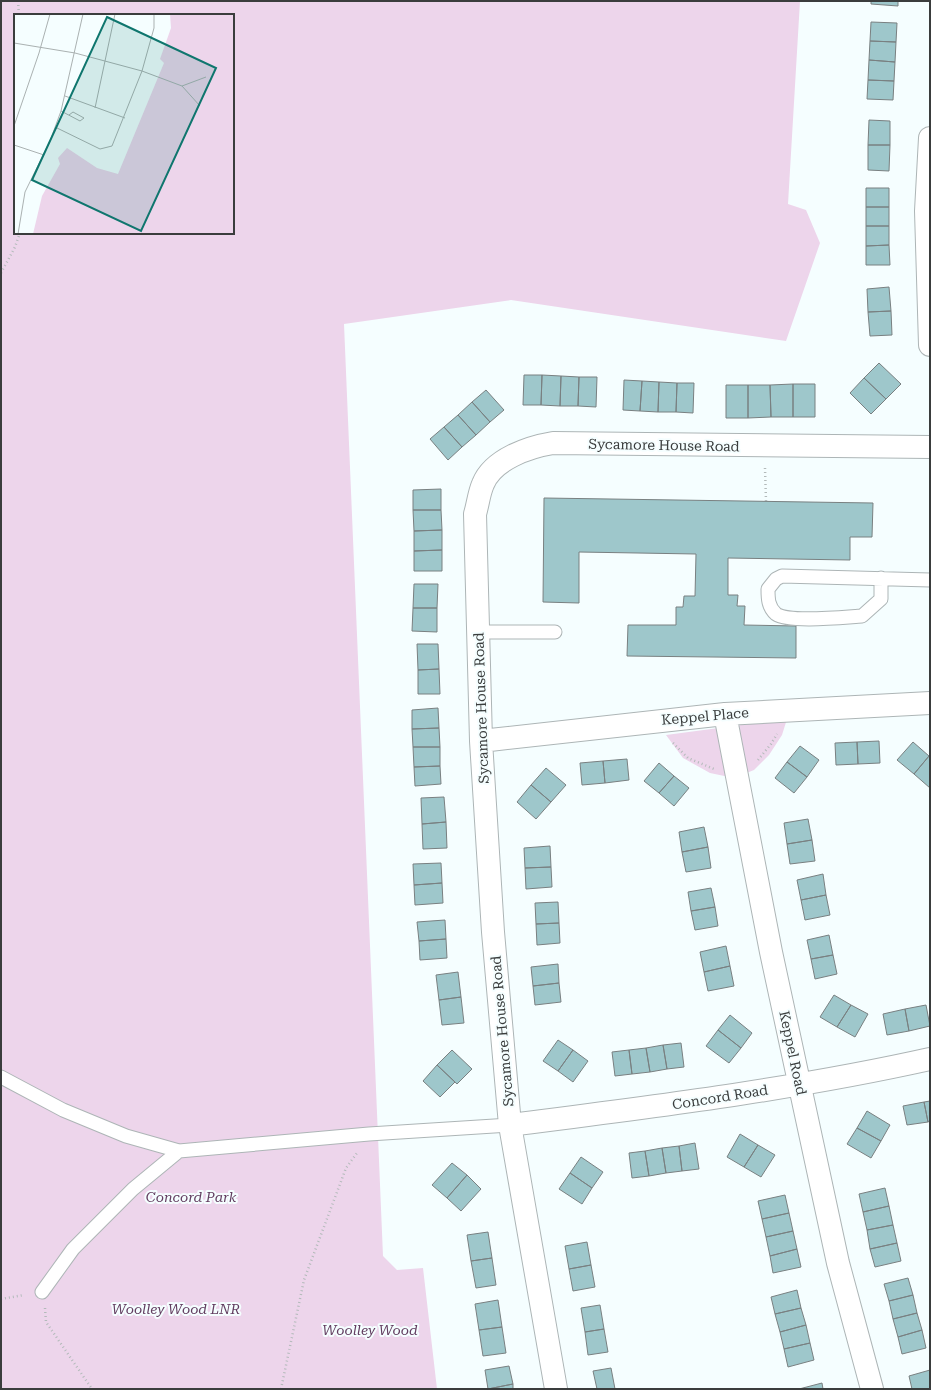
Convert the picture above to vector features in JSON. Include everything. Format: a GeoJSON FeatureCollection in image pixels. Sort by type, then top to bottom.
{"type":"FeatureCollection","features":[{"type":"Feature","properties":{"kind":"street"},"geometry":{"type":"LineString","coordinates":[[930,138],[928,210],[930,345]]}},
{"type":"Feature","properties":{"kind":"street","name":"Sycamore House Road"},"geometry":{"type":"LineString","coordinates":[[556,1389],[510,1125],[493,924],[481,741],[475,514],[483,483],[493,470],[505,460],[520,452],[537,446],[553,444],[930,447]]}},
{"type":"Feature","properties":{"kind":"street","name":"Keppel Place"},"geometry":{"type":"LineString","coordinates":[[481,741],[725,714],[930,703]]}},
{"type":"Feature","properties":{"kind":"street","name":"Keppel Road"},"geometry":{"type":"LineString","coordinates":[[725,714],[770,952],[838,1263],[872,1389]]}},
{"type":"Feature","properties":{"kind":"street","name":"Concord Road"},"geometry":{"type":"LineString","coordinates":[[510,1125],[643,1108],[800,1084],[930,1059]]}},
{"type":"Feature","properties":{"kind":"lane"},"geometry":{"type":"LineString","coordinates":[[881,578],[881,599],[862,616],[794,619],[777,614],[768,603],[768,589],[776,579],[782,576],[881,578],[930,580]]}},
{"type":"Feature","properties":{"kind":"lane"},"geometry":{"type":"LineString","coordinates":[[478,632],[555,632]]}},
{"type":"Feature","properties":{"kind":"lane"},"geometry":{"type":"LineString","coordinates":[[1,1076],[63,1110],[126,1136],[179,1151],[369,1134],[510,1125]]}},
{"type":"Feature","properties":{"kind":"lane"},"geometry":{"type":"LineString","coordinates":[[42,1292],[73,1249],[133,1189],[179,1151]]}},
{"type":"Feature","properties":{"kind":"path"},"geometry":{"type":"LineString","coordinates":[[18,1],[19,14]]}},
{"type":"Feature","properties":{"kind":"path"},"geometry":{"type":"LineString","coordinates":[[1,273],[15,247],[20,234]]}},
{"type":"Feature","properties":{"kind":"path"},"geometry":{"type":"LineString","coordinates":[[764,446],[766,501]]}},
{"type":"Feature","properties":{"kind":"path"},"geometry":{"type":"LineString","coordinates":[[282,1389],[304,1280],[346,1168],[369,1134]]}},
{"type":"Feature","properties":{"kind":"path"},"geometry":{"type":"LineString","coordinates":[[1,1299],[42,1292],[46,1322],[92,1389]]}},
{"type":"Feature","properties":{"kind":"green space","name":"Concord Park"},"geometry":{"type":"Polygon","coordinates":[[[1,1],[800,1],[788,204],[806,210],[820,243],[786,341],[511,300],[344,324],[383,1256],[397,1270],[423,1268],[437,1389],[1,1389],[1,1]]]}},
{"type":"Feature","properties":{"kind":"green space"},"geometry":{"type":"Polygon","coordinates":[[[787,719],[782,735],[769,755],[754,770],[734,778],[710,773],[683,758],[666,735],[787,719]]]}},
{"type":"Feature","properties":{"kind":"building"},"geometry":{"type":"Polygon","coordinates":[[[871,1],[898,1],[898,6],[871,4],[871,1]]]}},
{"type":"Feature","properties":{"kind":"building"},"geometry":{"type":"Polygon","coordinates":[[[871,22],[897,23],[896,42],[870,41],[871,22]]]}},
{"type":"Feature","properties":{"kind":"building"},"geometry":{"type":"Polygon","coordinates":[[[870,41],[896,42],[895,62],[869,60],[870,41]]]}},
{"type":"Feature","properties":{"kind":"building"},"geometry":{"type":"Polygon","coordinates":[[[869,60],[895,62],[894,81],[868,80],[869,60]]]}},
{"type":"Feature","properties":{"kind":"building"},"geometry":{"type":"Polygon","coordinates":[[[868,80],[894,81],[893,100],[867,99],[868,80]]]}},
{"type":"Feature","properties":{"kind":"building"},"geometry":{"type":"Polygon","coordinates":[[[869,120],[890,121],[890,145],[868,145],[869,120]]]}},
{"type":"Feature","properties":{"kind":"building"},"geometry":{"type":"Polygon","coordinates":[[[868,145],[890,145],[889,171],[868,170],[868,145]]]}},
{"type":"Feature","properties":{"kind":"building"},"geometry":{"type":"Polygon","coordinates":[[[866,188],[889,188],[889,207],[866,207],[866,188]]]}},
{"type":"Feature","properties":{"kind":"building"},"geometry":{"type":"Polygon","coordinates":[[[866,207],[889,207],[889,226],[866,226],[866,207]]]}},
{"type":"Feature","properties":{"kind":"building"},"geometry":{"type":"Polygon","coordinates":[[[866,226],[889,226],[889,245],[866,246],[866,226]]]}},
{"type":"Feature","properties":{"kind":"building"},"geometry":{"type":"Polygon","coordinates":[[[889,245],[890,265],[866,265],[866,246],[889,245]]]}},
{"type":"Feature","properties":{"kind":"building"},"geometry":{"type":"Polygon","coordinates":[[[889,287],[891,311],[868,312],[867,289],[889,287]]]}},
{"type":"Feature","properties":{"kind":"building"},"geometry":{"type":"Polygon","coordinates":[[[891,311],[892,335],[870,336],[868,312],[891,311]]]}},
{"type":"Feature","properties":{"kind":"building"},"geometry":{"type":"Polygon","coordinates":[[[879,363],[901,384],[886,399],[864,378],[879,363]]]}},
{"type":"Feature","properties":{"kind":"building"},"geometry":{"type":"Polygon","coordinates":[[[524,375],[542,375],[541,405],[523,405],[524,375]]]}},
{"type":"Feature","properties":{"kind":"building"},"geometry":{"type":"Polygon","coordinates":[[[542,375],[561,376],[560,406],[541,405],[542,375]]]}},
{"type":"Feature","properties":{"kind":"building"},"geometry":{"type":"Polygon","coordinates":[[[561,376],[579,377],[578,406],[560,406],[561,376]]]}},
{"type":"Feature","properties":{"kind":"building"},"geometry":{"type":"Polygon","coordinates":[[[579,377],[597,377],[596,407],[578,406],[579,377]]]}},
{"type":"Feature","properties":{"kind":"building"},"geometry":{"type":"Polygon","coordinates":[[[864,378],[886,399],[871,414],[850,393],[864,378]]]}},
{"type":"Feature","properties":{"kind":"building"},"geometry":{"type":"Polygon","coordinates":[[[624,380],[642,381],[640,411],[623,410],[624,380]]]}},
{"type":"Feature","properties":{"kind":"building"},"geometry":{"type":"Polygon","coordinates":[[[642,381],[659,382],[658,412],[640,411],[642,381]]]}},
{"type":"Feature","properties":{"kind":"building"},"geometry":{"type":"Polygon","coordinates":[[[659,382],[677,383],[676,412],[658,412],[659,382]]]}},
{"type":"Feature","properties":{"kind":"building"},"geometry":{"type":"Polygon","coordinates":[[[677,383],[694,383],[693,413],[676,412],[677,383]]]}},
{"type":"Feature","properties":{"kind":"building"},"geometry":{"type":"Polygon","coordinates":[[[793,384],[815,384],[815,417],[793,417],[793,384]]]}},
{"type":"Feature","properties":{"kind":"building"},"geometry":{"type":"Polygon","coordinates":[[[793,384],[793,417],[771,417],[770,385],[793,384]]]}},
{"type":"Feature","properties":{"kind":"building"},"geometry":{"type":"Polygon","coordinates":[[[726,385],[748,385],[748,418],[726,418],[726,385]]]}},
{"type":"Feature","properties":{"kind":"building"},"geometry":{"type":"Polygon","coordinates":[[[748,385],[770,385],[771,417],[748,418],[748,385]]]}},
{"type":"Feature","properties":{"kind":"building"},"geometry":{"type":"Polygon","coordinates":[[[486,390],[504,410],[490,422],[472,402],[486,390]]]}},
{"type":"Feature","properties":{"kind":"building"},"geometry":{"type":"Polygon","coordinates":[[[472,402],[490,422],[476,435],[458,415],[472,402]]]}},
{"type":"Feature","properties":{"kind":"building"},"geometry":{"type":"Polygon","coordinates":[[[458,415],[476,435],[462,447],[444,427],[458,415]]]}},
{"type":"Feature","properties":{"kind":"building"},"geometry":{"type":"Polygon","coordinates":[[[444,427],[462,447],[448,460],[430,439],[444,427]]]}},
{"type":"Feature","properties":{"kind":"building"},"geometry":{"type":"Polygon","coordinates":[[[441,489],[441,510],[413,510],[413,490],[441,489]]]}},
{"type":"Feature","properties":{"kind":"building"},"geometry":{"type":"Polygon","coordinates":[[[544,498],[873,503],[872,537],[850,537],[850,560],[728,558],[728,595],[738,595],[737,606],[745,606],[744,625],[796,626],[796,658],[627,656],[628,625],[676,625],[676,607],[683,607],[684,596],[695,596],[696,554],[579,552],[579,603],[543,602],[544,498]]]}},
{"type":"Feature","properties":{"kind":"building"},"geometry":{"type":"Polygon","coordinates":[[[413,510],[441,510],[442,530],[414,531],[413,510]]]}},
{"type":"Feature","properties":{"kind":"building"},"geometry":{"type":"Polygon","coordinates":[[[442,530],[442,550],[414,551],[414,531],[442,530]]]}},
{"type":"Feature","properties":{"kind":"building"},"geometry":{"type":"Polygon","coordinates":[[[442,550],[442,571],[414,571],[414,551],[442,550]]]}},
{"type":"Feature","properties":{"kind":"building"},"geometry":{"type":"Polygon","coordinates":[[[414,584],[438,584],[437,608],[413,608],[414,584]]]}},
{"type":"Feature","properties":{"kind":"building"},"geometry":{"type":"Polygon","coordinates":[[[413,608],[437,608],[437,632],[412,631],[413,608]]]}},
{"type":"Feature","properties":{"kind":"building"},"geometry":{"type":"Polygon","coordinates":[[[417,644],[438,644],[439,669],[418,670],[417,644]]]}},
{"type":"Feature","properties":{"kind":"building"},"geometry":{"type":"Polygon","coordinates":[[[439,669],[440,694],[418,694],[418,670],[439,669]]]}},
{"type":"Feature","properties":{"kind":"building"},"geometry":{"type":"Polygon","coordinates":[[[438,708],[439,728],[412,729],[412,710],[438,708]]]}},
{"type":"Feature","properties":{"kind":"building"},"geometry":{"type":"Polygon","coordinates":[[[439,728],[440,747],[413,747],[412,729],[439,728]]]}},
{"type":"Feature","properties":{"kind":"building"},"geometry":{"type":"Polygon","coordinates":[[[879,741],[880,763],[858,764],[857,742],[879,741]]]}},
{"type":"Feature","properties":{"kind":"building"},"geometry":{"type":"Polygon","coordinates":[[[857,742],[858,764],[836,765],[835,743],[857,742]]]}},
{"type":"Feature","properties":{"kind":"building"},"geometry":{"type":"Polygon","coordinates":[[[913,742],[929,756],[914,774],[897,760],[913,742]]]}},
{"type":"Feature","properties":{"kind":"building"},"geometry":{"type":"Polygon","coordinates":[[[800,746],[819,760],[807,777],[787,762],[800,746]]]}},
{"type":"Feature","properties":{"kind":"building"},"geometry":{"type":"Polygon","coordinates":[[[413,747],[440,747],[440,766],[414,767],[413,747]]]}},
{"type":"Feature","properties":{"kind":"building"},"geometry":{"type":"Polygon","coordinates":[[[929,756],[930,757],[930,788],[914,774],[929,756]]]}},
{"type":"Feature","properties":{"kind":"building"},"geometry":{"type":"Polygon","coordinates":[[[627,759],[629,780],[605,783],[603,761],[627,759]]]}},
{"type":"Feature","properties":{"kind":"building"},"geometry":{"type":"Polygon","coordinates":[[[603,761],[605,783],[582,785],[580,763],[603,761]]]}},
{"type":"Feature","properties":{"kind":"building"},"geometry":{"type":"Polygon","coordinates":[[[787,762],[807,777],[794,793],[775,778],[787,762]]]}},
{"type":"Feature","properties":{"kind":"building"},"geometry":{"type":"Polygon","coordinates":[[[659,763],[674,776],[659,793],[644,781],[659,763]]]}},
{"type":"Feature","properties":{"kind":"building"},"geometry":{"type":"Polygon","coordinates":[[[440,766],[441,784],[415,786],[414,767],[440,766]]]}},
{"type":"Feature","properties":{"kind":"building"},"geometry":{"type":"Polygon","coordinates":[[[546,768],[566,785],[551,802],[531,785],[546,768]]]}},
{"type":"Feature","properties":{"kind":"building"},"geometry":{"type":"Polygon","coordinates":[[[674,776],[689,788],[674,806],[659,793],[674,776]]]}},
{"type":"Feature","properties":{"kind":"building"},"geometry":{"type":"Polygon","coordinates":[[[531,785],[551,802],[536,819],[517,802],[531,785]]]}},
{"type":"Feature","properties":{"kind":"building"},"geometry":{"type":"Polygon","coordinates":[[[444,797],[446,822],[422,824],[421,798],[444,797]]]}},
{"type":"Feature","properties":{"kind":"building"},"geometry":{"type":"Polygon","coordinates":[[[808,819],[812,840],[787,844],[784,823],[808,819]]]}},
{"type":"Feature","properties":{"kind":"building"},"geometry":{"type":"Polygon","coordinates":[[[446,822],[447,848],[423,849],[422,824],[446,822]]]}},
{"type":"Feature","properties":{"kind":"building"},"geometry":{"type":"Polygon","coordinates":[[[704,827],[708,847],[682,852],[679,832],[704,827]]]}},
{"type":"Feature","properties":{"kind":"building"},"geometry":{"type":"Polygon","coordinates":[[[812,840],[815,861],[790,864],[787,844],[812,840]]]}},
{"type":"Feature","properties":{"kind":"building"},"geometry":{"type":"Polygon","coordinates":[[[550,846],[551,867],[525,868],[524,848],[550,846]]]}},
{"type":"Feature","properties":{"kind":"building"},"geometry":{"type":"Polygon","coordinates":[[[708,847],[711,868],[686,872],[682,852],[708,847]]]}},
{"type":"Feature","properties":{"kind":"building"},"geometry":{"type":"Polygon","coordinates":[[[441,863],[442,883],[414,885],[413,864],[441,863]]]}},
{"type":"Feature","properties":{"kind":"building"},"geometry":{"type":"Polygon","coordinates":[[[551,867],[552,887],[526,889],[525,868],[551,867]]]}},
{"type":"Feature","properties":{"kind":"building"},"geometry":{"type":"Polygon","coordinates":[[[823,874],[826,895],[801,900],[797,880],[823,874]]]}},
{"type":"Feature","properties":{"kind":"building"},"geometry":{"type":"Polygon","coordinates":[[[442,883],[443,903],[415,905],[414,885],[442,883]]]}},
{"type":"Feature","properties":{"kind":"building"},"geometry":{"type":"Polygon","coordinates":[[[711,888],[715,907],[691,911],[688,892],[711,888]]]}},
{"type":"Feature","properties":{"kind":"building"},"geometry":{"type":"Polygon","coordinates":[[[826,895],[830,915],[805,920],[801,900],[826,895]]]}},
{"type":"Feature","properties":{"kind":"building"},"geometry":{"type":"Polygon","coordinates":[[[558,902],[559,923],[536,924],[535,903],[558,902]]]}},
{"type":"Feature","properties":{"kind":"building"},"geometry":{"type":"Polygon","coordinates":[[[715,907],[718,926],[695,930],[691,911],[715,907]]]}},
{"type":"Feature","properties":{"kind":"building"},"geometry":{"type":"Polygon","coordinates":[[[445,920],[446,939],[419,941],[417,922],[445,920]]]}},
{"type":"Feature","properties":{"kind":"building"},"geometry":{"type":"Polygon","coordinates":[[[559,923],[560,943],[537,945],[536,924],[559,923]]]}},
{"type":"Feature","properties":{"kind":"building"},"geometry":{"type":"Polygon","coordinates":[[[829,935],[833,955],[811,959],[807,940],[829,935]]]}},
{"type":"Feature","properties":{"kind":"building"},"geometry":{"type":"Polygon","coordinates":[[[446,939],[447,958],[420,960],[419,941],[446,939]]]}},
{"type":"Feature","properties":{"kind":"building"},"geometry":{"type":"Polygon","coordinates":[[[726,946],[730,966],[704,972],[700,952],[726,946]]]}},
{"type":"Feature","properties":{"kind":"building"},"geometry":{"type":"Polygon","coordinates":[[[833,955],[837,974],[815,979],[811,959],[833,955]]]}},
{"type":"Feature","properties":{"kind":"building"},"geometry":{"type":"Polygon","coordinates":[[[558,964],[559,983],[533,986],[531,967],[558,964]]]}},
{"type":"Feature","properties":{"kind":"building"},"geometry":{"type":"Polygon","coordinates":[[[730,966],[734,986],[708,991],[704,972],[730,966]]]}},
{"type":"Feature","properties":{"kind":"building"},"geometry":{"type":"Polygon","coordinates":[[[458,972],[461,997],[439,1000],[436,975],[458,972]]]}},
{"type":"Feature","properties":{"kind":"building"},"geometry":{"type":"Polygon","coordinates":[[[559,983],[561,1002],[535,1005],[533,986],[559,983]]]}},
{"type":"Feature","properties":{"kind":"building"},"geometry":{"type":"Polygon","coordinates":[[[834,995],[851,1005],[837,1027],[820,1017],[834,995]]]}},
{"type":"Feature","properties":{"kind":"building"},"geometry":{"type":"Polygon","coordinates":[[[461,997],[464,1023],[442,1025],[439,1000],[461,997]]]}},
{"type":"Feature","properties":{"kind":"building"},"geometry":{"type":"Polygon","coordinates":[[[851,1005],[868,1014],[855,1037],[837,1027],[851,1005]]]}},
{"type":"Feature","properties":{"kind":"building"},"geometry":{"type":"Polygon","coordinates":[[[926,1005],[930,1026],[909,1031],[905,1009],[926,1005]]]}},
{"type":"Feature","properties":{"kind":"building"},"geometry":{"type":"Polygon","coordinates":[[[905,1009],[909,1031],[887,1035],[883,1014],[905,1009]]]}},
{"type":"Feature","properties":{"kind":"building"},"geometry":{"type":"Polygon","coordinates":[[[730,1015],[752,1033],[741,1048],[718,1030],[730,1015]]]}},
{"type":"Feature","properties":{"kind":"building"},"geometry":{"type":"Polygon","coordinates":[[[718,1030],[741,1048],[729,1063],[706,1046],[718,1030]]]}},
{"type":"Feature","properties":{"kind":"building"},"geometry":{"type":"Polygon","coordinates":[[[558,1040],[573,1050],[558,1071],[543,1061],[558,1040]]]}},
{"type":"Feature","properties":{"kind":"building"},"geometry":{"type":"Polygon","coordinates":[[[681,1043],[684,1067],[667,1069],[663,1045],[681,1043]]]}},
{"type":"Feature","properties":{"kind":"building"},"geometry":{"type":"Polygon","coordinates":[[[663,1045],[667,1069],[650,1072],[646,1048],[663,1045]]]}},
{"type":"Feature","properties":{"kind":"building"},"geometry":{"type":"Polygon","coordinates":[[[646,1048],[650,1072],[632,1074],[629,1050],[646,1048]]]}},
{"type":"Feature","properties":{"kind":"building"},"geometry":{"type":"Polygon","coordinates":[[[452,1050],[472,1069],[457,1084],[437,1065],[452,1050]]]}},
{"type":"Feature","properties":{"kind":"building"},"geometry":{"type":"Polygon","coordinates":[[[573,1050],[588,1061],[573,1082],[558,1071],[573,1050]]]}},
{"type":"Feature","properties":{"kind":"building"},"geometry":{"type":"Polygon","coordinates":[[[629,1050],[632,1074],[615,1076],[612,1052],[629,1050]]]}},
{"type":"Feature","properties":{"kind":"building"},"geometry":{"type":"Polygon","coordinates":[[[437,1065],[455,1082],[440,1097],[423,1081],[437,1065]]]}},
{"type":"Feature","properties":{"kind":"building"},"geometry":{"type":"Polygon","coordinates":[[[930,1101],[930,1121],[928,1122],[924,1102],[930,1101]]]}},
{"type":"Feature","properties":{"kind":"building"},"geometry":{"type":"Polygon","coordinates":[[[924,1102],[928,1122],[907,1125],[903,1106],[924,1102]]]}},
{"type":"Feature","properties":{"kind":"building"},"geometry":{"type":"Polygon","coordinates":[[[867,1111],[890,1125],[881,1141],[857,1128],[867,1111]]]}},
{"type":"Feature","properties":{"kind":"building"},"geometry":{"type":"Polygon","coordinates":[[[857,1128],[881,1141],[871,1158],[847,1144],[857,1128]]]}},
{"type":"Feature","properties":{"kind":"building"},"geometry":{"type":"Polygon","coordinates":[[[740,1134],[758,1145],[744,1167],[727,1157],[740,1134]]]}},
{"type":"Feature","properties":{"kind":"building"},"geometry":{"type":"Polygon","coordinates":[[[695,1143],[699,1169],[682,1171],[679,1146],[695,1143]]]}},
{"type":"Feature","properties":{"kind":"building"},"geometry":{"type":"Polygon","coordinates":[[[758,1145],[775,1155],[761,1177],[744,1167],[758,1145]]]}},
{"type":"Feature","properties":{"kind":"building"},"geometry":{"type":"Polygon","coordinates":[[[679,1146],[682,1171],[666,1173],[662,1148],[679,1146]]]}},
{"type":"Feature","properties":{"kind":"building"},"geometry":{"type":"Polygon","coordinates":[[[662,1148],[666,1173],[649,1176],[645,1151],[662,1148]]]}},
{"type":"Feature","properties":{"kind":"building"},"geometry":{"type":"Polygon","coordinates":[[[645,1151],[649,1176],[632,1178],[629,1153],[645,1151]]]}},
{"type":"Feature","properties":{"kind":"building"},"geometry":{"type":"Polygon","coordinates":[[[581,1157],[603,1172],[592,1188],[570,1173],[581,1157]]]}},
{"type":"Feature","properties":{"kind":"building"},"geometry":{"type":"Polygon","coordinates":[[[452,1163],[467,1175],[447,1198],[432,1185],[452,1163]]]}},
{"type":"Feature","properties":{"kind":"building"},"geometry":{"type":"Polygon","coordinates":[[[570,1173],[592,1188],[582,1204],[559,1189],[570,1173]]]}},
{"type":"Feature","properties":{"kind":"building"},"geometry":{"type":"Polygon","coordinates":[[[467,1175],[481,1189],[461,1211],[447,1198],[467,1175]]]}},
{"type":"Feature","properties":{"kind":"building"},"geometry":{"type":"Polygon","coordinates":[[[885,1188],[889,1206],[863,1212],[859,1194],[885,1188]]]}},
{"type":"Feature","properties":{"kind":"building"},"geometry":{"type":"Polygon","coordinates":[[[785,1195],[789,1213],[762,1219],[758,1201],[785,1195]]]}},
{"type":"Feature","properties":{"kind":"building"},"geometry":{"type":"Polygon","coordinates":[[[889,1206],[893,1225],[867,1230],[863,1212],[889,1206]]]}},
{"type":"Feature","properties":{"kind":"building"},"geometry":{"type":"Polygon","coordinates":[[[789,1213],[793,1231],[766,1237],[762,1219],[789,1213]]]}},
{"type":"Feature","properties":{"kind":"building"},"geometry":{"type":"Polygon","coordinates":[[[893,1225],[897,1243],[870,1249],[867,1230],[893,1225]]]}},
{"type":"Feature","properties":{"kind":"building"},"geometry":{"type":"Polygon","coordinates":[[[793,1231],[797,1249],[770,1256],[766,1237],[793,1231]]]}},
{"type":"Feature","properties":{"kind":"building"},"geometry":{"type":"Polygon","coordinates":[[[488,1232],[492,1258],[471,1261],[467,1235],[488,1232]]]}},
{"type":"Feature","properties":{"kind":"building"},"geometry":{"type":"Polygon","coordinates":[[[587,1242],[591,1265],[569,1269],[565,1246],[587,1242]]]}},
{"type":"Feature","properties":{"kind":"building"},"geometry":{"type":"Polygon","coordinates":[[[897,1243],[901,1261],[875,1267],[870,1249],[897,1243]]]}},
{"type":"Feature","properties":{"kind":"building"},"geometry":{"type":"Polygon","coordinates":[[[797,1249],[801,1267],[773,1273],[770,1256],[797,1249]]]}},
{"type":"Feature","properties":{"kind":"building"},"geometry":{"type":"Polygon","coordinates":[[[492,1258],[496,1285],[476,1288],[471,1261],[492,1258]]]}},
{"type":"Feature","properties":{"kind":"building"},"geometry":{"type":"Polygon","coordinates":[[[591,1265],[595,1287],[573,1291],[569,1269],[591,1265]]]}},
{"type":"Feature","properties":{"kind":"building"},"geometry":{"type":"Polygon","coordinates":[[[908,1278],[913,1295],[889,1301],[884,1284],[908,1278]]]}},
{"type":"Feature","properties":{"kind":"building"},"geometry":{"type":"Polygon","coordinates":[[[797,1290],[801,1308],[775,1314],[771,1297],[797,1290]]]}},
{"type":"Feature","properties":{"kind":"building"},"geometry":{"type":"Polygon","coordinates":[[[913,1295],[917,1313],[893,1319],[889,1301],[913,1295]]]}},
{"type":"Feature","properties":{"kind":"building"},"geometry":{"type":"Polygon","coordinates":[[[498,1300],[502,1327],[479,1330],[475,1304],[498,1300]]]}},
{"type":"Feature","properties":{"kind":"building"},"geometry":{"type":"Polygon","coordinates":[[[600,1305],[604,1329],[585,1332],[581,1308],[600,1305]]]}},
{"type":"Feature","properties":{"kind":"building"},"geometry":{"type":"Polygon","coordinates":[[[801,1308],[806,1325],[780,1332],[775,1314],[801,1308]]]}},
{"type":"Feature","properties":{"kind":"building"},"geometry":{"type":"Polygon","coordinates":[[[917,1313],[922,1330],[898,1337],[893,1319],[917,1313]]]}},
{"type":"Feature","properties":{"kind":"building"},"geometry":{"type":"Polygon","coordinates":[[[806,1325],[810,1343],[784,1349],[780,1332],[806,1325]]]}},
{"type":"Feature","properties":{"kind":"building"},"geometry":{"type":"Polygon","coordinates":[[[502,1327],[506,1353],[483,1356],[479,1330],[502,1327]]]}},
{"type":"Feature","properties":{"kind":"building"},"geometry":{"type":"Polygon","coordinates":[[[604,1329],[608,1352],[588,1355],[585,1332],[604,1329]]]}},
{"type":"Feature","properties":{"kind":"building"},"geometry":{"type":"Polygon","coordinates":[[[922,1330],[926,1348],[902,1354],[898,1337],[922,1330]]]}},
{"type":"Feature","properties":{"kind":"building"},"geometry":{"type":"Polygon","coordinates":[[[810,1343],[814,1360],[788,1367],[784,1349],[810,1343]]]}},
{"type":"Feature","properties":{"kind":"building"},"geometry":{"type":"Polygon","coordinates":[[[509,1366],[513,1384],[488,1389],[485,1370],[509,1366]]]}},
{"type":"Feature","properties":{"kind":"building"},"geometry":{"type":"Polygon","coordinates":[[[611,1368],[615,1389],[597,1389],[593,1371],[611,1368]]]}},
{"type":"Feature","properties":{"kind":"building"},"geometry":{"type":"Polygon","coordinates":[[[930,1370],[930,1389],[912,1389],[909,1376],[930,1370]]]}},
{"type":"Feature","properties":{"kind":"building"},"geometry":{"type":"Polygon","coordinates":[[[822,1383],[823,1389],[799,1389],[822,1383]]]}},
{"type":"Feature","properties":{"kind":"building"},"geometry":{"type":"Polygon","coordinates":[[[513,1384],[513,1389],[488,1389],[513,1384]]]}},
{"type":"Feature","properties":{"kind":"park label","name":"Woolley Wood LNR"},"geometry":{"type":"Point","coordinates":[176,1309]}},
{"type":"Feature","properties":{"kind":"park label","name":"Woolley Wood"},"geometry":{"type":"Point","coordinates":[370,1330]}}]}
